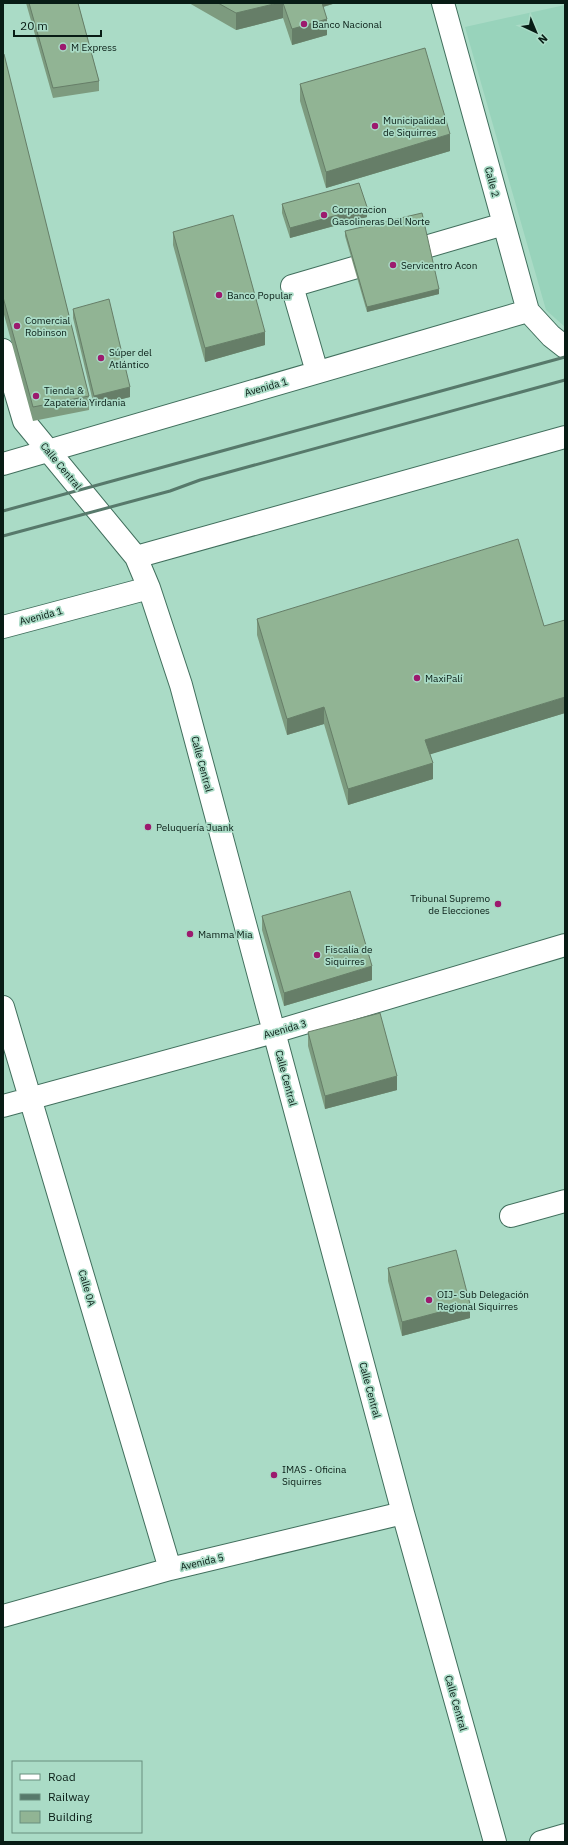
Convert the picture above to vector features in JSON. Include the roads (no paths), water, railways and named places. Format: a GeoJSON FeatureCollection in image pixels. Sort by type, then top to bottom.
{"type":"FeatureCollection","features":[{"type":"Feature","properties":{"kind":"street","name":"Calle 2"},"geometry":{"type":"LineString","coordinates":[[443,3],[528,311],[551,336],[565,347]]}},
{"type":"Feature","properties":{"kind":"street"},"geometry":{"type":"LineString","coordinates":[[317,372],[292,286],[504,224]]}},
{"type":"Feature","properties":{"kind":"street","name":"Avenida 1"},"geometry":{"type":"LineString","coordinates":[[3,464],[528,311]]}},
{"type":"Feature","properties":{"kind":"street","name":"Calle Central"},"geometry":{"type":"LineString","coordinates":[[3,350],[24,421],[47,450],[99,509],[136,557],[149,588],[181,685],[403,1514],[495,1842]]}},
{"type":"Feature","properties":{"kind":"street"},"geometry":{"type":"LineString","coordinates":[[136,557],[565,437]]}},
{"type":"Feature","properties":{"kind":"street","name":"Avenida 1"},"geometry":{"type":"LineString","coordinates":[[3,627],[149,588]]}},
{"type":"Feature","properties":{"kind":"street","name":"Avenida 3"},"geometry":{"type":"LineString","coordinates":[[3,1106],[274,1032],[565,945]]}},
{"type":"Feature","properties":{"kind":"street","name":"Calle 0A"},"geometry":{"type":"LineString","coordinates":[[3,1007],[170,1569]]}},
{"type":"Feature","properties":{"kind":"street"},"geometry":{"type":"LineString","coordinates":[[511,1216],[565,1201]]}},
{"type":"Feature","properties":{"kind":"street","name":"Avenida 5"},"geometry":{"type":"LineString","coordinates":[[3,1616],[170,1569],[403,1514]]}},
{"type":"Feature","properties":{"kind":"street"},"geometry":{"type":"LineString","coordinates":[[541,1842],[565,1835]]}},
{"type":"Feature","properties":{"kind":"railway"},"geometry":{"type":"LineString","coordinates":[[3,511],[565,357]]}},
{"type":"Feature","properties":{"kind":"railway"},"geometry":{"type":"LineString","coordinates":[[3,536],[170,491],[200,480],[565,380]]}},
{"type":"Feature","properties":{"kind":"place","name":"Banco Nacional"},"geometry":{"type":"Point","coordinates":[304,24]}},
{"type":"Feature","properties":{"kind":"place","name":"M Express"},"geometry":{"type":"Point","coordinates":[63,47]}},
{"type":"Feature","properties":{"kind":"place","name":"Municipalidad de Siquirres"},"geometry":{"type":"Point","coordinates":[375,126]}},
{"type":"Feature","properties":{"kind":"place","name":"Corporacion Gasolineras Del Norte"},"geometry":{"type":"Point","coordinates":[324,215]}},
{"type":"Feature","properties":{"kind":"place","name":"Servicentro Acon"},"geometry":{"type":"Point","coordinates":[393,265]}},
{"type":"Feature","properties":{"kind":"place","name":"Banco Popular"},"geometry":{"type":"Point","coordinates":[219,295]}},
{"type":"Feature","properties":{"kind":"place","name":"Comercial Robinson"},"geometry":{"type":"Point","coordinates":[17,326]}},
{"type":"Feature","properties":{"kind":"place","name":"Súper del Atlántico"},"geometry":{"type":"Point","coordinates":[101,358]}},
{"type":"Feature","properties":{"kind":"place","name":"Tienda & Zapatería Yirdania"},"geometry":{"type":"Point","coordinates":[36,396]}},
{"type":"Feature","properties":{"kind":"place","name":"MaxiPalí"},"geometry":{"type":"Point","coordinates":[417,678]}},
{"type":"Feature","properties":{"kind":"place","name":"Peluquería Juank"},"geometry":{"type":"Point","coordinates":[148,827]}},
{"type":"Feature","properties":{"kind":"place","name":"Tribunal Supremo de Elecciones"},"geometry":{"type":"Point","coordinates":[498,904]}},
{"type":"Feature","properties":{"kind":"place","name":"Mamma Mia"},"geometry":{"type":"Point","coordinates":[190,934]}},
{"type":"Feature","properties":{"kind":"place","name":"Fiscalía de Siquirres"},"geometry":{"type":"Point","coordinates":[317,955]}},
{"type":"Feature","properties":{"kind":"place","name":"OIJ- Sub Delegación Regional Siquirres"},"geometry":{"type":"Point","coordinates":[429,1300]}},
{"type":"Feature","properties":{"kind":"place","name":"IMAS - Oficina Siquirres"},"geometry":{"type":"Point","coordinates":[274,1475]}}]}
